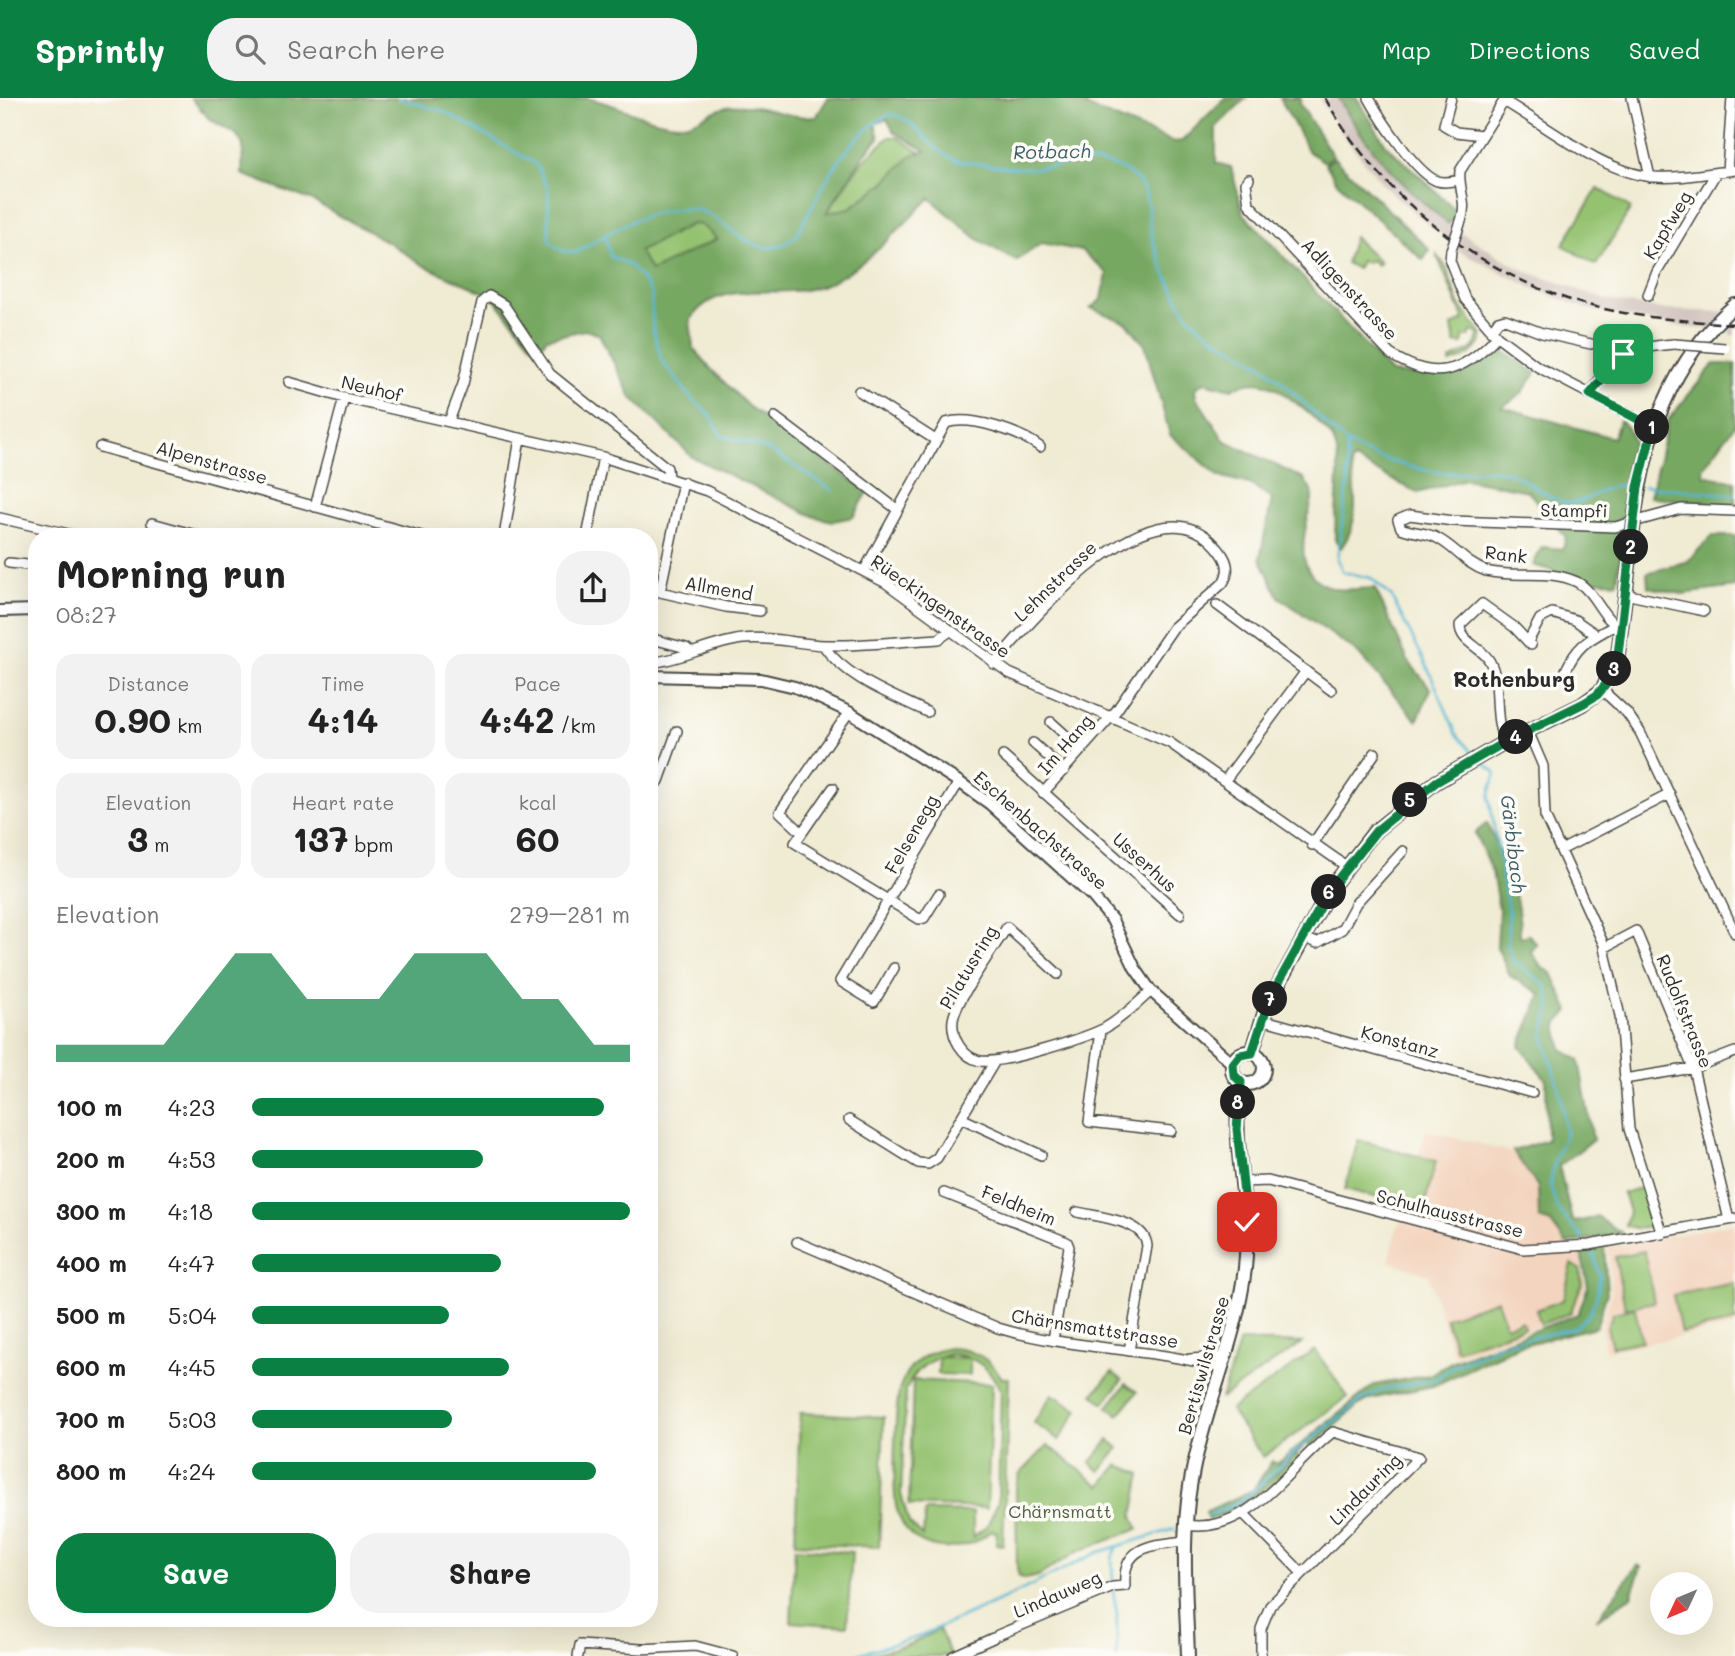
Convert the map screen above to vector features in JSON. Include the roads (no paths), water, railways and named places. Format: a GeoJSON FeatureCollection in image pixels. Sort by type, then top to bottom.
{"type":"FeatureCollection","features":[{"type":"Feature","properties":{"kind":"main road"},"geometry":{"type":"LineString","coordinates":[[1252,1053],[1261,1019],[1304,937],[1346,866],[1395,812],[1450,773],[1584,703],[1602,690],[1614,667],[1638,487],[1653,427],[1685,360],[1735,305]]}},
{"type":"Feature","properties":{"kind":"main road"},"geometry":{"type":"LineString","coordinates":[[1233,1064],[1240,1055],[1252,1053],[1262,1061],[1263,1074],[1254,1083],[1241,1082]]}},
{"type":"Feature","properties":{"kind":"main road","name":"Bertiswilstrasse"},"geometry":{"type":"LineString","coordinates":[[1188,1656],[1186,1525],[1197,1454],[1239,1313],[1245,1270],[1247,1222],[1237,1121],[1241,1082],[1234,1075],[1233,1064]]}},
{"type":"Feature","properties":{"kind":"street"},"geometry":{"type":"LineString","coordinates":[[1369,98],[1417,164],[1433,180],[1446,183],[1459,180]]}},
{"type":"Feature","properties":{"kind":"street"},"geometry":{"type":"LineString","coordinates":[[1451,98],[1444,125],[1456,132],[1482,135]]}},
{"type":"Feature","properties":{"kind":"street"},"geometry":{"type":"LineString","coordinates":[[1632,98],[1650,177]]}},
{"type":"Feature","properties":{"kind":"street"},"geometry":{"type":"LineString","coordinates":[[1653,427],[1538,367],[1494,334],[1465,299],[1450,261],[1466,203],[1459,180],[1460,171],[1505,99],[1609,164],[1650,177],[1731,171],[1732,98]]}},
{"type":"Feature","properties":{"kind":"street","name":"Kapfweg"},"geometry":{"type":"LineString","coordinates":[[1648,295],[1657,272],[1716,173]]}},
{"type":"Feature","properties":{"kind":"street","name":"Adligenstrasse"},"geometry":{"type":"LineString","coordinates":[[1249,179],[1246,183],[1249,204],[1390,354],[1417,369],[1447,371],[1474,359],[1494,334]]}},
{"type":"Feature","properties":{"kind":"street"},"geometry":{"type":"LineString","coordinates":[[449,421],[463,384],[482,302],[489,296],[504,305],[550,374],[667,468],[668,477]]}},
{"type":"Feature","properties":{"kind":"street"},"geometry":{"type":"LineString","coordinates":[[1494,334],[1498,321],[1505,319],[1542,333],[1591,344]]}},
{"type":"Feature","properties":{"kind":"street"},"geometry":{"type":"LineString","coordinates":[[1590,394],[1623,354],[1635,348],[1674,344],[1730,348]]}},
{"type":"Feature","properties":{"kind":"street","name":"Neuhof"},"geometry":{"type":"LineString","coordinates":[[289,382],[344,398],[449,421]]}},
{"type":"Feature","properties":{"kind":"street"},"geometry":{"type":"LineString","coordinates":[[859,391],[934,439]]}},
{"type":"Feature","properties":{"kind":"street"},"geometry":{"type":"LineString","coordinates":[[315,507],[344,398]]}},
{"type":"Feature","properties":{"kind":"street"},"geometry":{"type":"LineString","coordinates":[[775,417],[898,510]]}},
{"type":"Feature","properties":{"kind":"street","name":"Rüeckingenstrasse"},"geometry":{"type":"LineString","coordinates":[[449,421],[603,457],[683,482],[864,571],[904,595],[994,664],[1036,687],[1158,736],[1226,779],[1311,845],[1346,866]]}},
{"type":"Feature","properties":{"kind":"street"},"geometry":{"type":"LineString","coordinates":[[864,571],[934,439],[946,423],[960,421],[1019,432],[1040,447]]}},
{"type":"Feature","properties":{"kind":"street"},"geometry":{"type":"LineString","coordinates":[[505,528],[520,438]]}},
{"type":"Feature","properties":{"kind":"street","name":"Alpenstrasse"},"geometry":{"type":"LineString","coordinates":[[100,447],[392,528]]}},
{"type":"Feature","properties":{"kind":"street"},"geometry":{"type":"LineString","coordinates":[[589,528],[603,457]]}},
{"type":"Feature","properties":{"kind":"street","name":"Allmend"},"geometry":{"type":"LineString","coordinates":[[683,482],[660,593],[760,611]]}},
{"type":"Feature","properties":{"kind":"street","name":"Stampfi"},"geometry":{"type":"LineString","coordinates":[[1453,521],[1615,527],[1681,509],[1735,510]]}},
{"type":"Feature","properties":{"kind":"street","name":"Rank"},"geometry":{"type":"LineString","coordinates":[[1453,521],[1410,515],[1398,520],[1401,528],[1437,537],[1459,557],[1485,570],[1563,576],[1580,583],[1618,626]]}},
{"type":"Feature","properties":{"kind":"street"},"geometry":{"type":"LineString","coordinates":[[0,518],[43,528]]}},
{"type":"Feature","properties":{"kind":"street"},"geometry":{"type":"LineString","coordinates":[[152,523],[170,528]]}},
{"type":"Feature","properties":{"kind":"street","name":"Lehnstrasse"},"geometry":{"type":"LineString","coordinates":[[994,664],[1086,569],[1115,546],[1160,528],[1180,526],[1196,530],[1208,537],[1225,557],[1227,575],[1173,628],[1111,716]]}},
{"type":"Feature","properties":{"kind":"street"},"geometry":{"type":"LineString","coordinates":[[9,563],[28,565]]}},
{"type":"Feature","properties":{"kind":"street"},"geometry":{"type":"LineString","coordinates":[[1626,590],[1704,611]]}},
{"type":"Feature","properties":{"kind":"street"},"geometry":{"type":"LineString","coordinates":[[1217,605],[1331,690]]}},
{"type":"Feature","properties":{"kind":"street"},"geometry":{"type":"LineString","coordinates":[[1505,742],[1499,728],[1492,666],[1460,630],[1478,606],[1485,605],[1514,626],[1530,644],[1540,619],[1552,613],[1575,620],[1595,634]]}},
{"type":"Feature","properties":{"kind":"street"},"geometry":{"type":"LineString","coordinates":[[0,611],[28,610]]}},
{"type":"Feature","properties":{"kind":"street"},"geometry":{"type":"LineString","coordinates":[[1566,670],[1583,644],[1595,634],[1618,626]]}},
{"type":"Feature","properties":{"kind":"street"},"geometry":{"type":"LineString","coordinates":[[658,662],[678,659],[691,652],[746,639],[778,639],[824,645],[939,639],[950,631]]}},
{"type":"Feature","properties":{"kind":"street"},"geometry":{"type":"LineString","coordinates":[[658,640],[686,648],[691,652]]}},
{"type":"Feature","properties":{"kind":"street"},"geometry":{"type":"LineString","coordinates":[[824,645],[832,658],[874,685],[928,712]]}},
{"type":"Feature","properties":{"kind":"street"},"geometry":{"type":"LineString","coordinates":[[1226,779],[1306,671]]}},
{"type":"Feature","properties":{"kind":"street","name":"Eschenbachstrasse"},"geometry":{"type":"LineString","coordinates":[[658,676],[761,679],[795,687],[849,712],[959,782],[990,804],[1093,897],[1112,920],[1135,968],[1151,991],[1233,1064]]}},
{"type":"Feature","properties":{"kind":"street"},"geometry":{"type":"LineString","coordinates":[[1602,690],[1636,726],[1735,933]]}},
{"type":"Feature","properties":{"kind":"street"},"geometry":{"type":"LineString","coordinates":[[797,828],[780,812],[849,712]]}},
{"type":"Feature","properties":{"kind":"street","name":"Im Hang"},"geometry":{"type":"LineString","coordinates":[[1043,793],[1111,716]]}},
{"type":"Feature","properties":{"kind":"street"},"geometry":{"type":"LineString","coordinates":[[1051,722],[1082,750]]}},
{"type":"Feature","properties":{"kind":"street"},"geometry":{"type":"LineString","coordinates":[[658,781],[677,731]]}},
{"type":"Feature","properties":{"kind":"street"},"geometry":{"type":"LineString","coordinates":[[1528,731],[1543,766],[1545,816],[1604,945],[1620,1016],[1629,1129],[1662,1234]]}},
{"type":"Feature","properties":{"kind":"street"},"geometry":{"type":"LineString","coordinates":[[1033,743],[1064,771]]}},
{"type":"Feature","properties":{"kind":"street"},"geometry":{"type":"LineString","coordinates":[[1311,845],[1375,753]]}},
{"type":"Feature","properties":{"kind":"street","name":"Im Hang"},"geometry":{"type":"LineString","coordinates":[[1003,756],[1088,833]]}},
{"type":"Feature","properties":{"kind":"street","name":"Felsenegg"},"geometry":{"type":"LineString","coordinates":[[894,968],[874,1002],[840,981],[890,902],[959,782]]}},
{"type":"Feature","properties":{"kind":"street","name":"Felsenegg"},"geometry":{"type":"LineString","coordinates":[[833,788],[795,843],[922,920],[939,894]]}},
{"type":"Feature","properties":{"kind":"street"},"geometry":{"type":"LineString","coordinates":[[1561,850],[1670,794]]}},
{"type":"Feature","properties":{"kind":"street","name":"Usserhus"},"geometry":{"type":"LineString","coordinates":[[1088,833],[1180,915]]}},
{"type":"Feature","properties":{"kind":"street"},"geometry":{"type":"LineString","coordinates":[[1304,937],[1317,943],[1342,929],[1356,903],[1403,851]]}},
{"type":"Feature","properties":{"kind":"street","name":"Pilatusring"},"geometry":{"type":"LineString","coordinates":[[995,1061],[978,1060],[960,1048],[954,1035],[953,1020],[1007,927],[1058,974]]}},
{"type":"Feature","properties":{"kind":"street","name":"Rudolfstrasse"},"geometry":{"type":"LineString","coordinates":[[1604,945],[1636,931],[1693,1068],[1732,1220]]}},
{"type":"Feature","properties":{"kind":"street"},"geometry":{"type":"LineString","coordinates":[[849,1120],[918,1163],[928,1164],[937,1158],[995,1061],[1101,1030],[1151,991]]}},
{"type":"Feature","properties":{"kind":"street","name":"Konstanz"},"geometry":{"type":"LineString","coordinates":[[1261,1019],[1532,1093]]}},
{"type":"Feature","properties":{"kind":"street"},"geometry":{"type":"LineString","coordinates":[[1101,1030],[1089,1122],[1171,1131]]}},
{"type":"Feature","properties":{"kind":"street"},"geometry":{"type":"LineString","coordinates":[[1623,1079],[1693,1068],[1735,1052]]}},
{"type":"Feature","properties":{"kind":"street"},"geometry":{"type":"LineString","coordinates":[[961,1118],[1041,1155]]}},
{"type":"Feature","properties":{"kind":"street","name":"Schulhausstrasse"},"geometry":{"type":"LineString","coordinates":[[1243,1182],[1268,1181],[1523,1249],[1557,1249],[1662,1234],[1732,1220]]}},
{"type":"Feature","properties":{"kind":"street","name":"Feldheim"},"geometry":{"type":"LineString","coordinates":[[944,1193],[1067,1241],[1069,1247],[1053,1340]]}},
{"type":"Feature","properties":{"kind":"street","name":"Feldheim"},"geometry":{"type":"LineString","coordinates":[[1077,1212],[1138,1228],[1146,1237],[1147,1246],[1129,1351]]}},
{"type":"Feature","properties":{"kind":"street","name":"Chärnsmattstrasse"},"geometry":{"type":"LineString","coordinates":[[797,1242],[998,1328],[1053,1340],[1223,1363]]}},
{"type":"Feature","properties":{"kind":"street","name":"Lindauring"},"geometry":{"type":"LineString","coordinates":[[1186,1525],[1207,1526],[1243,1513],[1270,1492],[1333,1432],[1419,1457],[1266,1612],[1261,1629],[1261,1656]]}},
{"type":"Feature","properties":{"kind":"street"},"geometry":{"type":"LineString","coordinates":[[1243,1513],[1302,1573]]}},
{"type":"Feature","properties":{"kind":"street","name":"Lindauweg"},"geometry":{"type":"LineString","coordinates":[[953,1656],[1113,1587],[1125,1586],[1124,1568],[1132,1555],[1157,1546],[1185,1541]]}},
{"type":"Feature","properties":{"kind":"street"},"geometry":{"type":"LineString","coordinates":[[578,1656],[580,1646],[667,1651],[695,1646],[733,1656]]}},
{"type":"Feature","properties":{"kind":"waterway","name":"Rotbach"},"geometry":{"type":"LineString","coordinates":[[398,98],[445,112],[536,164],[548,189],[549,240],[568,252],[577,252],[646,216],[676,209],[704,212],[754,244],[768,248],[782,245],[797,235],[824,184],[847,150],[860,136],[891,114],[910,123],[944,154],[965,162],[1010,168],[1050,167],[1084,162],[1107,164],[1130,174],[1142,187],[1158,253],[1175,293],[1192,319],[1211,335],[1264,367],[1335,433],[1354,447],[1389,461],[1436,472],[1504,471],[1562,502],[1584,500],[1614,486],[1634,485]]}},
{"type":"Feature","properties":{"kind":"waterway"},"geometry":{"type":"LineString","coordinates":[[605,236],[611,257],[629,265],[651,293],[653,330],[662,361],[692,399],[711,416],[720,435],[767,449],[832,490]]}},
{"type":"Feature","properties":{"kind":"waterway","name":"Gärbibach"},"geometry":{"type":"LineString","coordinates":[[1347,443],[1348,483],[1337,559],[1343,572],[1371,578],[1391,596],[1427,666],[1456,733],[1474,755]]}},
{"type":"Feature","properties":{"kind":"waterway","name":"Rotbach"},"geometry":{"type":"LineString","coordinates":[[1644,486],[1735,495]]}},
{"type":"Feature","properties":{"kind":"waterway","name":"Gärbibach"},"geometry":{"type":"LineString","coordinates":[[1482,761],[1496,773],[1489,797],[1509,916],[1507,944],[1514,962],[1546,985],[1551,1006],[1543,1034],[1561,1097],[1566,1134],[1555,1159],[1550,1185],[1557,1208],[1582,1238]]}},
{"type":"Feature","properties":{"kind":"waterway"},"geometry":{"type":"LineString","coordinates":[[1208,1516],[1244,1499],[1296,1451],[1362,1400],[1382,1390],[1436,1379],[1454,1366],[1503,1344],[1574,1328],[1590,1314],[1597,1296],[1600,1275],[1593,1253]]}},
{"type":"Feature","properties":{"kind":"waterway"},"geometry":{"type":"LineString","coordinates":[[851,1656],[917,1637],[1008,1597],[1096,1553],[1174,1529]]}},
{"type":"Feature","properties":{"kind":"waterway"},"geometry":{"type":"LineString","coordinates":[[1113,1581],[1112,1558],[1116,1548]]}},
{"type":"Feature","properties":{"kind":"waterway"},"geometry":{"type":"LineString","coordinates":[[1113,1591],[1117,1614],[1117,1656]]}},
{"type":"Feature","properties":{"kind":"railway"},"geometry":{"type":"LineString","coordinates":[[1325,98],[1347,133],[1401,196],[1432,224],[1501,270],[1538,288],[1596,307],[1655,317],[1735,324]]}},
{"type":"Feature","properties":{"kind":"district","name":"Rothenburg"},"geometry":{"type":"Point","coordinates":[1514,678]}},
{"type":"Feature","properties":{"kind":"park label","name":"Chärnsmatt"},"geometry":{"type":"Point","coordinates":[1060,1511]}}]}
